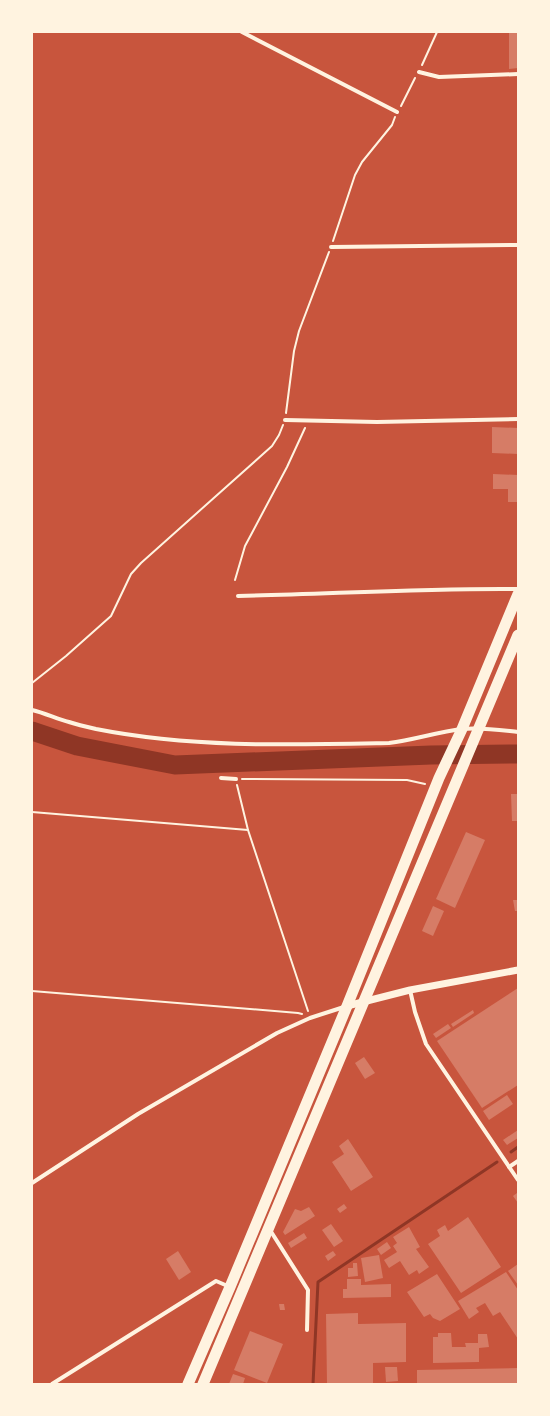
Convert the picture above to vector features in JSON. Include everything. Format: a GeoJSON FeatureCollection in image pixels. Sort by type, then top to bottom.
{"type":"FeatureCollection","features":[{"type":"Feature","properties":{"kind":"highway"},"geometry":{"type":"LineString","coordinates":[[188,1384],[230,1287],[438,782],[461,732],[518,594]]}},
{"type":"Feature","properties":{"kind":"highway"},"geometry":{"type":"LineString","coordinates":[[203,1384],[518,635]]}},
{"type":"Feature","properties":{"kind":"street"},"geometry":{"type":"LineString","coordinates":[[242,32],[397,112]]}},
{"type":"Feature","properties":{"kind":"street"},"geometry":{"type":"LineString","coordinates":[[418,72],[439,78],[518,74]]}},
{"type":"Feature","properties":{"kind":"street"},"geometry":{"type":"LineString","coordinates":[[331,247],[518,245]]}},
{"type":"Feature","properties":{"kind":"street"},"geometry":{"type":"LineString","coordinates":[[285,420],[370,422],[518,419]]}},
{"type":"Feature","properties":{"kind":"street"},"geometry":{"type":"LineString","coordinates":[[238,596],[385,591],[518,589]]}},
{"type":"Feature","properties":{"kind":"street"},"geometry":{"type":"LineString","coordinates":[[32,710],[71,723],[96,729],[203,742],[305,745],[389,743],[461,732],[518,732]]}},
{"type":"Feature","properties":{"kind":"street"},"geometry":{"type":"LineString","coordinates":[[221,778],[236,779]]}},
{"type":"Feature","properties":{"kind":"street"},"geometry":{"type":"LineString","coordinates":[[32,1183],[138,1114],[277,1033],[310,1018],[364,1001],[410,990],[518,970]]}},
{"type":"Feature","properties":{"kind":"street"},"geometry":{"type":"LineString","coordinates":[[410,990],[415,1012],[426,1044],[518,1180]]}},
{"type":"Feature","properties":{"kind":"street"},"geometry":{"type":"LineString","coordinates":[[509,1167],[518,1161]]}},
{"type":"Feature","properties":{"kind":"street"},"geometry":{"type":"LineString","coordinates":[[269,1229],[308,1290],[307,1330]]}},
{"type":"Feature","properties":{"kind":"street"},"geometry":{"type":"LineString","coordinates":[[52,1384],[216,1281],[230,1287]]}},
{"type":"Feature","properties":{"kind":"path"},"geometry":{"type":"LineString","coordinates":[[32,684],[111,616],[131,574],[136,568],[154,550],[272,446],[279,435],[285,420],[291,372],[298,338],[355,175],[362,162],[392,125],[437,32]]}},
{"type":"Feature","properties":{"kind":"path"},"geometry":{"type":"LineString","coordinates":[[235,580],[245,546],[287,467],[308,421]]}},
{"type":"Feature","properties":{"kind":"path"},"geometry":{"type":"LineString","coordinates":[[310,1018],[248,830],[236,779],[407,780],[438,782]]}},
{"type":"Feature","properties":{"kind":"path"},"geometry":{"type":"LineString","coordinates":[[32,812],[248,830]]}},
{"type":"Feature","properties":{"kind":"path"},"geometry":{"type":"LineString","coordinates":[[32,990],[298,1013],[310,1018]]}},
{"type":"Feature","properties":{"kind":"building"},"geometry":{"type":"Polygon","coordinates":[[[509,32],[518,32],[518,68],[509,69],[509,32]]]}},
{"type":"Feature","properties":{"kind":"building"},"geometry":{"type":"Polygon","coordinates":[[[492,427],[518,428],[518,454],[492,453],[492,427]]]}},
{"type":"Feature","properties":{"kind":"building"},"geometry":{"type":"Polygon","coordinates":[[[493,474],[518,475],[518,502],[508,502],[508,489],[493,489],[493,474]]]}},
{"type":"Feature","properties":{"kind":"building"},"geometry":{"type":"Polygon","coordinates":[[[511,794],[518,794],[518,821],[512,821],[511,794]]]}},
{"type":"Feature","properties":{"kind":"building"},"geometry":{"type":"Polygon","coordinates":[[[466,832],[485,840],[455,908],[436,899],[466,832]]]}},
{"type":"Feature","properties":{"kind":"building"},"geometry":{"type":"Polygon","coordinates":[[[513,900],[518,900],[518,911],[515,911],[513,900]]]}},
{"type":"Feature","properties":{"kind":"building"},"geometry":{"type":"Polygon","coordinates":[[[433,906],[444,911],[433,936],[422,931],[433,906]]]}},
{"type":"Feature","properties":{"kind":"building"},"geometry":{"type":"Polygon","coordinates":[[[518,988],[518,1085],[482,1108],[437,1041],[518,988]]]}},
{"type":"Feature","properties":{"kind":"building"},"geometry":{"type":"Polygon","coordinates":[[[473,1010],[474,1013],[453,1027],[451,1024],[473,1010]]]}},
{"type":"Feature","properties":{"kind":"building"},"geometry":{"type":"Polygon","coordinates":[[[448,1024],[451,1028],[436,1038],[433,1034],[448,1024]]]}},
{"type":"Feature","properties":{"kind":"building"},"geometry":{"type":"Polygon","coordinates":[[[364,1057],[375,1073],[365,1079],[355,1063],[364,1057]]]}},
{"type":"Feature","properties":{"kind":"building"},"geometry":{"type":"Polygon","coordinates":[[[507,1095],[513,1104],[489,1120],[483,1111],[507,1095]]]}},
{"type":"Feature","properties":{"kind":"building"},"geometry":{"type":"Polygon","coordinates":[[[518,1130],[518,1138],[507,1145],[503,1140],[518,1130]]]}},
{"type":"Feature","properties":{"kind":"building"},"geometry":{"type":"Polygon","coordinates":[[[348,1139],[373,1177],[351,1191],[332,1162],[344,1154],[339,1146],[348,1139]]]}},
{"type":"Feature","properties":{"kind":"building"},"geometry":{"type":"Polygon","coordinates":[[[517,1193],[518,1194],[518,1203],[513,1196],[517,1193]]]}},
{"type":"Feature","properties":{"kind":"building"},"geometry":{"type":"Polygon","coordinates":[[[344,1204],[347,1208],[340,1213],[337,1209],[344,1204]]]}},
{"type":"Feature","properties":{"kind":"building"},"geometry":{"type":"Polygon","coordinates":[[[309,1207],[315,1216],[285,1235],[283,1232],[295,1209],[301,1211],[309,1207]]]}},
{"type":"Feature","properties":{"kind":"building"},"geometry":{"type":"Polygon","coordinates":[[[468,1217],[501,1267],[461,1293],[428,1244],[440,1236],[437,1230],[445,1225],[448,1231],[468,1217]]]}},
{"type":"Feature","properties":{"kind":"building"},"geometry":{"type":"Polygon","coordinates":[[[331,1224],[343,1241],[334,1247],[322,1230],[331,1224]]]}},
{"type":"Feature","properties":{"kind":"building"},"geometry":{"type":"Polygon","coordinates":[[[409,1227],[420,1247],[416,1249],[429,1267],[419,1274],[417,1270],[409,1275],[400,1261],[389,1268],[384,1260],[397,1252],[393,1246],[397,1243],[393,1237],[409,1227]]]}},
{"type":"Feature","properties":{"kind":"building"},"geometry":{"type":"Polygon","coordinates":[[[304,1233],[307,1238],[291,1248],[288,1243],[304,1233]]]}},
{"type":"Feature","properties":{"kind":"building"},"geometry":{"type":"Polygon","coordinates":[[[387,1242],[391,1248],[381,1255],[377,1249],[387,1242]]]}},
{"type":"Feature","properties":{"kind":"building"},"geometry":{"type":"Polygon","coordinates":[[[178,1251],[191,1272],[179,1280],[166,1259],[178,1251]]]}},
{"type":"Feature","properties":{"kind":"building"},"geometry":{"type":"Polygon","coordinates":[[[333,1251],[336,1255],[328,1261],[325,1256],[333,1251]]]}},
{"type":"Feature","properties":{"kind":"building"},"geometry":{"type":"Polygon","coordinates":[[[379,1255],[383,1278],[365,1282],[361,1258],[379,1255]]]}},
{"type":"Feature","properties":{"kind":"building"},"geometry":{"type":"Polygon","coordinates":[[[353,1263],[357,1263],[358,1276],[348,1277],[348,1268],[353,1268],[353,1263]]]}},
{"type":"Feature","properties":{"kind":"building"},"geometry":{"type":"Polygon","coordinates":[[[518,1264],[518,1285],[508,1271],[518,1264]]]}},
{"type":"Feature","properties":{"kind":"building"},"geometry":{"type":"Polygon","coordinates":[[[506,1272],[518,1290],[518,1339],[500,1312],[493,1316],[485,1303],[476,1308],[479,1312],[469,1319],[458,1301],[506,1272]]]}},
{"type":"Feature","properties":{"kind":"building"},"geometry":{"type":"Polygon","coordinates":[[[437,1274],[460,1309],[440,1321],[433,1318],[430,1314],[424,1317],[407,1292],[437,1274]]]}},
{"type":"Feature","properties":{"kind":"building"},"geometry":{"type":"Polygon","coordinates":[[[347,1279],[361,1279],[361,1285],[391,1284],[391,1297],[343,1298],[343,1289],[347,1289],[347,1279]]]}},
{"type":"Feature","properties":{"kind":"building"},"geometry":{"type":"Polygon","coordinates":[[[279,1304],[284,1304],[285,1310],[280,1310],[279,1304]]]}},
{"type":"Feature","properties":{"kind":"building"},"geometry":{"type":"Polygon","coordinates":[[[358,1313],[358,1324],[406,1323],[406,1362],[373,1363],[373,1384],[327,1384],[326,1314],[358,1313]]]}},
{"type":"Feature","properties":{"kind":"building"},"geometry":{"type":"Polygon","coordinates":[[[250,1331],[283,1344],[267,1383],[234,1370],[250,1331]]]}},
{"type":"Feature","properties":{"kind":"building"},"geometry":{"type":"Polygon","coordinates":[[[438,1333],[451,1333],[452,1347],[466,1347],[465,1343],[478,1343],[478,1334],[487,1334],[489,1347],[479,1348],[479,1362],[433,1363],[433,1337],[438,1337],[438,1333]]]}},
{"type":"Feature","properties":{"kind":"building"},"geometry":{"type":"Polygon","coordinates":[[[385,1367],[397,1367],[398,1381],[386,1382],[385,1367]]]}},
{"type":"Feature","properties":{"kind":"building"},"geometry":{"type":"Polygon","coordinates":[[[518,1368],[518,1384],[417,1384],[417,1370],[518,1368]]]}},
{"type":"Feature","properties":{"kind":"building"},"geometry":{"type":"Polygon","coordinates":[[[233,1374],[245,1378],[243,1384],[229,1384],[233,1374]]]}},
{"type":"Feature","properties":{"kind":"waterway"},"geometry":{"type":"LineString","coordinates":[[32,731],[77,746],[175,765],[431,755],[518,754]]}},
{"type":"Feature","properties":{"kind":"waterway"},"geometry":{"type":"LineString","coordinates":[[511,1152],[518,1147]]}},
{"type":"Feature","properties":{"kind":"waterway"},"geometry":{"type":"LineString","coordinates":[[313,1384],[318,1282],[497,1162]]}}]}
